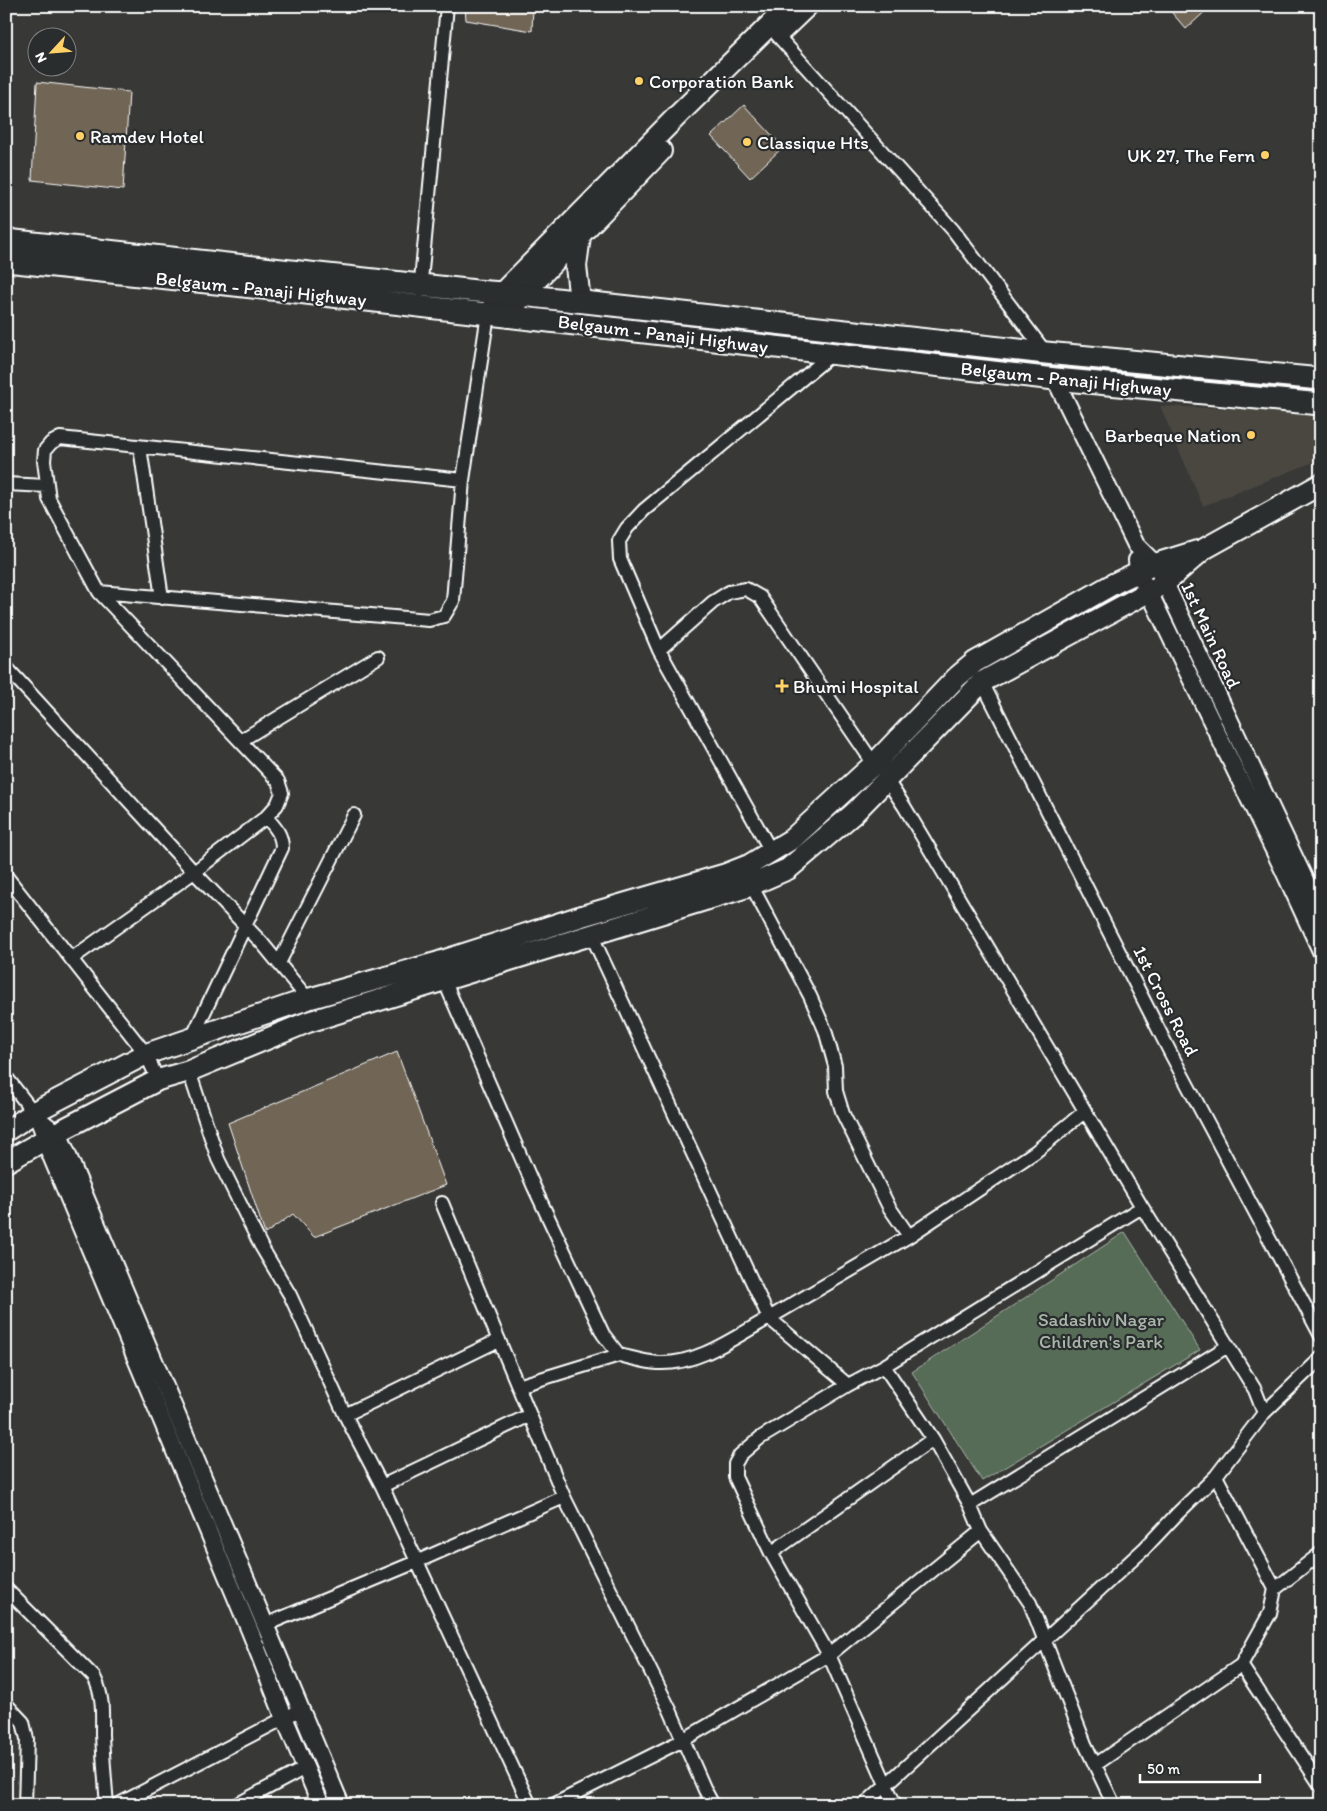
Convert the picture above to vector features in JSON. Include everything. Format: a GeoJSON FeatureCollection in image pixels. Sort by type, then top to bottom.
{"type":"FeatureCollection","features":[{"type":"Feature","properties":{"kind":"highway","name":"Belgaum - Panaji Highway"},"geometry":{"type":"LineString","coordinates":[[6,240],[1046,353],[1321,380]]}},
{"type":"Feature","properties":{"kind":"highway","name":"Belgaum - Panaji Highway"},"geometry":{"type":"LineString","coordinates":[[6,261],[1055,379],[1321,404]]}},
{"type":"Feature","properties":{"kind":"main road"},"geometry":{"type":"LineString","coordinates":[[509,317],[512,294],[688,105],[789,6]]}},
{"type":"Feature","properties":{"kind":"main road"},"geometry":{"type":"LineString","coordinates":[[488,314],[580,236],[807,6]]}},
{"type":"Feature","properties":{"kind":"main road"},"geometry":{"type":"LineString","coordinates":[[580,236],[576,266],[580,301]]}},
{"type":"Feature","properties":{"kind":"main road"},"geometry":{"type":"LineString","coordinates":[[6,1162],[51,1136],[158,1080],[189,1071],[308,1022],[591,934],[747,877],[772,853],[880,772],[982,682],[1157,588],[1204,549],[1321,484]]}},
{"type":"Feature","properties":{"kind":"main road"},"geometry":{"type":"LineString","coordinates":[[6,1131],[146,1054],[308,999],[439,962],[582,916],[747,877],[777,874],[797,862],[853,814],[880,772],[957,677],[975,662],[1146,568],[1204,549]]}},
{"type":"Feature","properties":{"kind":"street"},"geometry":{"type":"LineString","coordinates":[[418,306],[447,6]]}},
{"type":"Feature","properties":{"kind":"street"},"geometry":{"type":"LineString","coordinates":[[777,35],[953,230],[1046,353]]}},
{"type":"Feature","properties":{"kind":"street"},"geometry":{"type":"LineString","coordinates":[[98,592],[429,620],[444,616],[453,601],[463,480],[488,314]]}},
{"type":"Feature","properties":{"kind":"street"},"geometry":{"type":"LineString","coordinates":[[772,853],[658,650],[620,559],[619,540],[627,528],[644,510],[832,354]]}},
{"type":"Feature","properties":{"kind":"street"},"geometry":{"type":"LineString","coordinates":[[1055,379],[1157,588],[1321,951]]}},
{"type":"Feature","properties":{"kind":"street"},"geometry":{"type":"LineString","coordinates":[[71,959],[194,872],[266,817],[277,805],[282,793],[278,781],[98,592],[49,499],[44,461],[45,450],[51,443],[60,438],[463,480]]}},
{"type":"Feature","properties":{"kind":"street"},"geometry":{"type":"LineString","coordinates":[[140,447],[162,598]]}},
{"type":"Feature","properties":{"kind":"street"},"geometry":{"type":"LineString","coordinates":[[6,484],[47,486]]}},
{"type":"Feature","properties":{"kind":"street","name":"1st Main Road"},"geometry":{"type":"LineString","coordinates":[[1157,588],[1321,914]]}},
{"type":"Feature","properties":{"kind":"street"},"geometry":{"type":"LineString","coordinates":[[658,650],[714,602],[729,592],[746,589],[760,598],[904,806],[1084,1112],[1255,1390],[1264,1413]]}},
{"type":"Feature","properties":{"kind":"street"},"geometry":{"type":"LineString","coordinates":[[240,741],[378,657]]}},
{"type":"Feature","properties":{"kind":"street"},"geometry":{"type":"LineString","coordinates":[[6,666],[194,872],[245,925],[308,999]]}},
{"type":"Feature","properties":{"kind":"street","name":"1st Cross Road"},"geometry":{"type":"LineString","coordinates":[[982,682],[1170,1052],[1321,1336]]}},
{"type":"Feature","properties":{"kind":"street"},"geometry":{"type":"LineString","coordinates":[[279,963],[354,815]]}},
{"type":"Feature","properties":{"kind":"street"},"geometry":{"type":"LineString","coordinates":[[191,1040],[282,848],[282,839],[279,832],[266,817]]}},
{"type":"Feature","properties":{"kind":"street"},"geometry":{"type":"LineString","coordinates":[[6,876],[146,1054],[158,1080]]}},
{"type":"Feature","properties":{"kind":"street"},"geometry":{"type":"LineString","coordinates":[[747,877],[810,996],[825,1030],[834,1066],[836,1091],[843,1114],[889,1207],[909,1236]]}},
{"type":"Feature","properties":{"kind":"street"},"geometry":{"type":"LineString","coordinates":[[591,934],[769,1318],[848,1385]]}},
{"type":"Feature","properties":{"kind":"street"},"geometry":{"type":"LineString","coordinates":[[444,980],[534,1187],[603,1334],[619,1355]]}},
{"type":"Feature","properties":{"kind":"street"},"geometry":{"type":"LineString","coordinates":[[189,1071],[218,1159],[261,1246],[290,1295],[345,1415],[382,1486],[530,1805]]}},
{"type":"Feature","properties":{"kind":"street"},"geometry":{"type":"LineString","coordinates":[[6,1078],[51,1136],[341,1805]]}},
{"type":"Feature","properties":{"kind":"street"},"geometry":{"type":"LineString","coordinates":[[518,1386],[619,1355],[657,1363],[677,1362],[700,1356],[909,1236],[1035,1152],[1084,1112]]}},
{"type":"Feature","properties":{"kind":"street"},"geometry":{"type":"LineString","coordinates":[[51,1136],[321,1805]]}},
{"type":"Feature","properties":{"kind":"street"},"geometry":{"type":"LineString","coordinates":[[442,1203],[564,1497],[713,1805]]}},
{"type":"Feature","properties":{"kind":"street"},"geometry":{"type":"LineString","coordinates":[[895,1805],[829,1655],[771,1554],[735,1477],[735,1464],[740,1455],[760,1438],[848,1385],[884,1366],[1142,1207]]}},
{"type":"Feature","properties":{"kind":"street"},"geometry":{"type":"LineString","coordinates":[[345,1415],[499,1340]]}},
{"type":"Feature","properties":{"kind":"street"},"geometry":{"type":"LineString","coordinates":[[970,1505],[1228,1346]]}},
{"type":"Feature","properties":{"kind":"street"},"geometry":{"type":"LineString","coordinates":[[864,1805],[1144,1549],[1176,1514],[1216,1476],[1264,1413],[1321,1358]]}},
{"type":"Feature","properties":{"kind":"street"},"geometry":{"type":"LineString","coordinates":[[884,1366],[933,1439],[970,1505],[982,1531],[1030,1603],[1085,1744],[1114,1805]]}},
{"type":"Feature","properties":{"kind":"street"},"geometry":{"type":"LineString","coordinates":[[382,1486],[530,1415]]}},
{"type":"Feature","properties":{"kind":"street"},"geometry":{"type":"LineString","coordinates":[[771,1554],[933,1439]]}},
{"type":"Feature","properties":{"kind":"street"},"geometry":{"type":"LineString","coordinates":[[1095,1765],[1241,1665],[1270,1613],[1275,1589],[1216,1476]]}},
{"type":"Feature","properties":{"kind":"street"},"geometry":{"type":"LineString","coordinates":[[264,1624],[416,1562],[564,1497]]}},
{"type":"Feature","properties":{"kind":"street"},"geometry":{"type":"LineString","coordinates":[[553,1805],[683,1740],[829,1655],[982,1531]]}},
{"type":"Feature","properties":{"kind":"street"},"geometry":{"type":"LineString","coordinates":[[1275,1589],[1321,1553]]}},
{"type":"Feature","properties":{"kind":"street"},"geometry":{"type":"LineString","coordinates":[[6,1589],[94,1677],[99,1686],[102,1701],[102,1733],[107,1805]]}},
{"type":"Feature","properties":{"kind":"street"},"geometry":{"type":"LineString","coordinates":[[1241,1665],[1321,1786]]}},
{"type":"Feature","properties":{"kind":"street"},"geometry":{"type":"LineString","coordinates":[[6,1704],[23,1722],[27,1739],[25,1805]]}},
{"type":"Feature","properties":{"kind":"street"},"geometry":{"type":"LineString","coordinates":[[117,1805],[300,1710]]}},
{"type":"Feature","properties":{"kind":"street"},"geometry":{"type":"LineString","coordinates":[[236,1805],[305,1768]]}},
{"type":"Feature","properties":{"kind":"shaded area"},"geometry":{"type":"Polygon","coordinates":[[[1160,406],[1321,412],[1321,459],[1203,506],[1160,406]]]}},
{"type":"Feature","properties":{"kind":"green space","name":"Sadashiv Nagar Children's Park"},"geometry":{"type":"Polygon","coordinates":[[[1125,1232],[1200,1350],[982,1481],[912,1372],[1125,1232]]]}},
{"type":"Feature","properties":{"kind":"building"},"geometry":{"type":"Polygon","coordinates":[[[465,6],[533,6],[532,31],[466,20],[465,6]]]}},
{"type":"Feature","properties":{"kind":"building"},"geometry":{"type":"Polygon","coordinates":[[[1166,6],[1211,6],[1186,29],[1166,6]]]}},
{"type":"Feature","properties":{"kind":"building","name":"Ramdev Hotel"},"geometry":{"type":"Polygon","coordinates":[[[37,82],[129,92],[123,190],[32,180],[37,82]]]}},
{"type":"Feature","properties":{"kind":"building","name":"Classique Hts"},"geometry":{"type":"Polygon","coordinates":[[[744,105],[783,147],[750,178],[711,136],[744,105]]]}},
{"type":"Feature","properties":{"kind":"building"},"geometry":{"type":"Polygon","coordinates":[[[397,1052],[446,1185],[314,1237],[293,1214],[265,1234],[228,1123],[397,1052]]]}},
{"type":"Feature","properties":{"kind":"place","name":"Corporation Bank"},"geometry":{"type":"Point","coordinates":[639,81]}},
{"type":"Feature","properties":{"kind":"place","name":"Ramdev Hotel"},"geometry":{"type":"Point","coordinates":[80,136]}},
{"type":"Feature","properties":{"kind":"place","name":"Classique Hts"},"geometry":{"type":"Point","coordinates":[747,142]}},
{"type":"Feature","properties":{"kind":"place","name":"UK 27, The Fern"},"geometry":{"type":"Point","coordinates":[1265,155]}},
{"type":"Feature","properties":{"kind":"place","name":"Barbeque Nation"},"geometry":{"type":"Point","coordinates":[1251,435]}},
{"type":"Feature","properties":{"kind":"place","name":"Bhumi Hospital"},"geometry":{"type":"Point","coordinates":[782,686]}}]}
